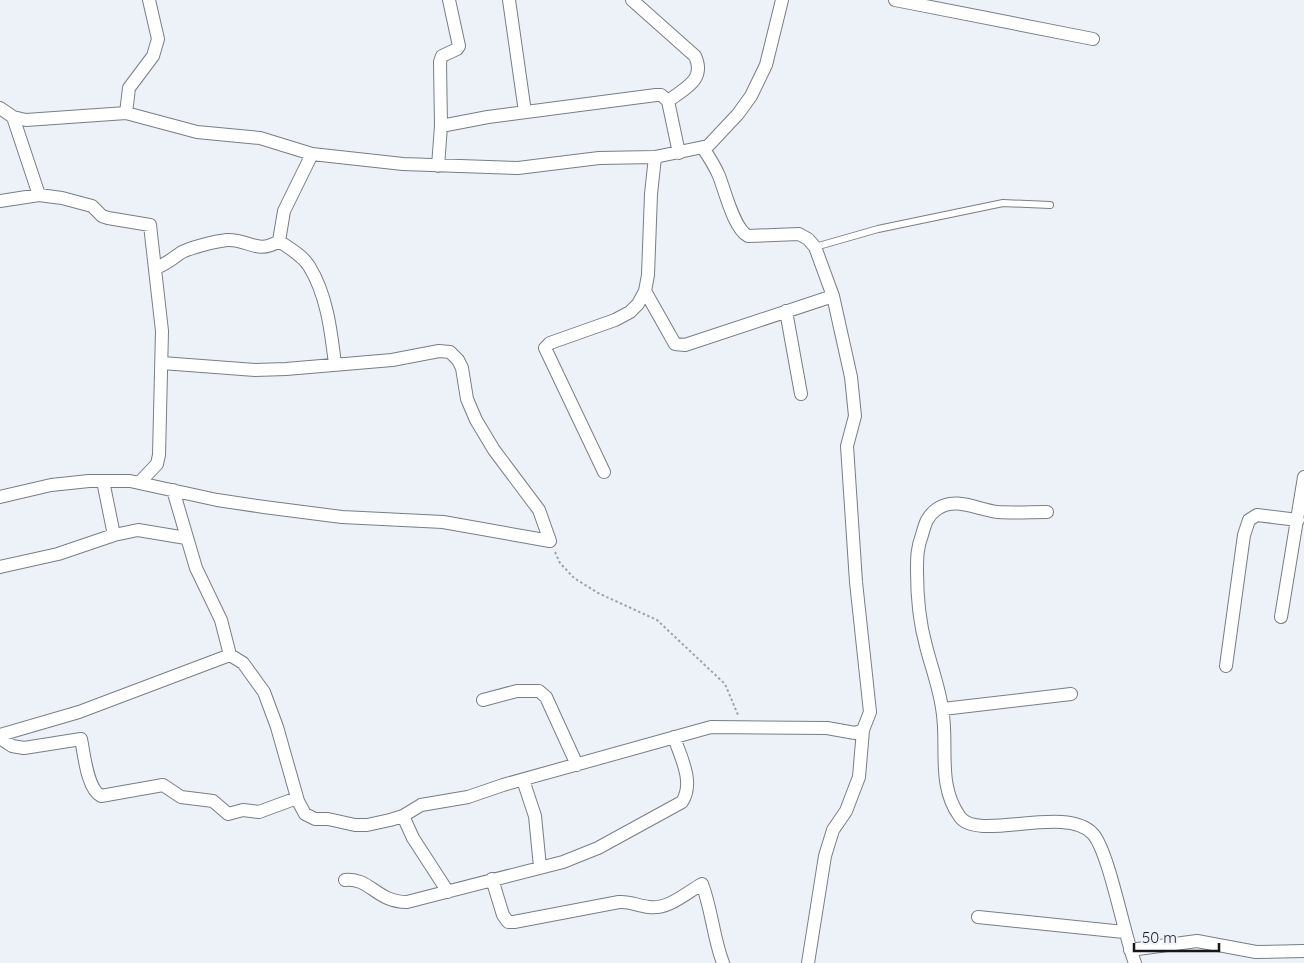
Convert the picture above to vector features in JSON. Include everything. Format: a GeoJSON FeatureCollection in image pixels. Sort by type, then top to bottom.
{"type":"FeatureCollection","features":[{"type":"Feature","properties":{"kind":"street"},"geometry":{"type":"LineString","coordinates":[[126,113],[130,88],[153,56],[158,40],[148,0]]}},
{"type":"Feature","properties":{"kind":"street"},"geometry":{"type":"LineString","coordinates":[[438,166],[441,126],[440,62],[442,56],[457,49],[459,46],[449,0]]}},
{"type":"Feature","properties":{"kind":"street"},"geometry":{"type":"LineString","coordinates":[[509,0],[525,112]]}},
{"type":"Feature","properties":{"kind":"street"},"geometry":{"type":"LineString","coordinates":[[632,0],[695,56],[699,65],[700,72],[691,84],[668,101]]}},
{"type":"Feature","properties":{"kind":"street"},"geometry":{"type":"LineString","coordinates":[[0,108],[13,117],[33,120],[126,113],[197,132],[260,138],[312,154],[341,159],[438,166],[518,168],[599,158],[655,157],[703,148],[719,135],[751,96],[768,59],[782,0]]}},
{"type":"Feature","properties":{"kind":"street"},"geometry":{"type":"LineString","coordinates":[[895,0],[1093,39]]}},
{"type":"Feature","properties":{"kind":"street"},"geometry":{"type":"LineString","coordinates":[[441,126],[525,112],[661,95],[668,101],[679,153]]}},
{"type":"Feature","properties":{"kind":"street"},"geometry":{"type":"LineString","coordinates":[[13,117],[39,195]]}},
{"type":"Feature","properties":{"kind":"street"},"geometry":{"type":"LineString","coordinates":[[703,148],[718,174],[738,224],[744,234],[748,236],[799,234],[808,239],[814,247],[833,296],[851,376],[855,416],[847,446],[856,582],[870,712],[863,730],[859,778],[846,811],[833,830],[825,856],[808,963]]}},
{"type":"Feature","properties":{"kind":"street"},"geometry":{"type":"LineString","coordinates":[[279,241],[284,211],[312,154]]}},
{"type":"Feature","properties":{"kind":"street"},"geometry":{"type":"LineString","coordinates":[[604,472],[545,348],[550,343],[593,329],[630,312],[638,304],[645,291],[648,275],[651,194],[655,157]]}},
{"type":"Feature","properties":{"kind":"street"},"geometry":{"type":"LineString","coordinates":[[0,201],[39,195],[62,198],[92,206],[102,216],[108,218],[150,225],[162,331],[159,459],[157,464],[139,483]]}},
{"type":"Feature","properties":{"kind":"street"},"geometry":{"type":"LineString","coordinates":[[156,268],[174,260],[180,253],[214,243],[236,241],[263,248],[279,241]]}},
{"type":"Feature","properties":{"kind":"street"},"geometry":{"type":"LineString","coordinates":[[279,241],[298,254],[309,266],[328,316],[335,364]]}},
{"type":"Feature","properties":{"kind":"street"},"geometry":{"type":"LineString","coordinates":[[645,291],[675,344],[685,344],[833,296]]}},
{"type":"Feature","properties":{"kind":"street"},"geometry":{"type":"LineString","coordinates":[[786,311],[801,394]]}},
{"type":"Feature","properties":{"kind":"street"},"geometry":{"type":"LineString","coordinates":[[0,497],[52,485],[103,481],[139,483],[264,508],[342,517],[443,522],[550,540],[539,510],[494,450],[476,420],[467,399],[462,368],[454,354],[439,351],[392,360],[255,370],[162,362]]}},
{"type":"Feature","properties":{"kind":"street"},"geometry":{"type":"LineString","coordinates":[[1281,617],[1304,477]]}},
{"type":"Feature","properties":{"kind":"street"},"geometry":{"type":"LineString","coordinates":[[103,481],[114,535]]}},
{"type":"Feature","properties":{"kind":"street"},"geometry":{"type":"LineString","coordinates":[[173,490],[196,568],[221,620],[230,655],[247,667],[264,692],[277,727],[297,798],[305,814],[318,820],[328,819],[363,825],[403,816],[421,805],[468,797],[711,727],[827,728],[850,733],[863,730]]}},
{"type":"Feature","properties":{"kind":"street"},"geometry":{"type":"LineString","coordinates":[[1047,512],[997,512],[971,505],[950,504],[938,508],[928,518],[916,548],[917,596],[925,644],[943,708],[945,787],[950,803],[962,820],[972,825],[986,826],[1046,821],[1084,827],[1094,835],[1106,862],[1124,932],[1135,963]]}},
{"type":"Feature","properties":{"kind":"street"},"geometry":{"type":"LineString","coordinates":[[1226,666],[1244,535],[1249,520],[1257,515],[1298,520]]}},
{"type":"Feature","properties":{"kind":"street"},"geometry":{"type":"LineString","coordinates":[[0,567],[58,554],[114,535],[145,530],[186,538]]}},
{"type":"Feature","properties":{"kind":"street"},"geometry":{"type":"LineString","coordinates":[[0,737],[79,712],[230,655]]}},
{"type":"Feature","properties":{"kind":"street"},"geometry":{"type":"LineString","coordinates":[[483,700],[517,691],[539,691],[546,697],[577,765]]}},
{"type":"Feature","properties":{"kind":"street"},"geometry":{"type":"LineString","coordinates":[[943,708],[1071,694]]}},
{"type":"Feature","properties":{"kind":"street"},"geometry":{"type":"LineString","coordinates":[[0,737],[12,746],[24,748],[82,739],[83,756],[88,773],[96,792],[101,796],[163,785],[181,797],[213,801],[226,813],[232,814],[243,810],[259,812],[297,798]]}},
{"type":"Feature","properties":{"kind":"street"},"geometry":{"type":"LineString","coordinates":[[345,880],[353,879],[363,882],[385,899],[395,902],[407,902],[563,862],[598,848],[682,802],[686,792],[687,780],[674,737]]}},
{"type":"Feature","properties":{"kind":"street"},"geometry":{"type":"LineString","coordinates":[[523,780],[535,816],[540,867]]}},
{"type":"Feature","properties":{"kind":"street"},"geometry":{"type":"LineString","coordinates":[[403,816],[413,838],[448,892]]}},
{"type":"Feature","properties":{"kind":"street"},"geometry":{"type":"LineString","coordinates":[[492,879],[503,915],[508,922],[629,901],[657,908],[674,901],[702,884],[711,910],[714,938],[723,963]]}},
{"type":"Feature","properties":{"kind":"street"},"geometry":{"type":"LineString","coordinates":[[978,917],[1124,932]]}},
{"type":"Feature","properties":{"kind":"street"},"geometry":{"type":"LineString","coordinates":[[1130,950],[1197,941],[1256,952],[1304,951]]}},
{"type":"Feature","properties":{"kind":"lane"},"geometry":{"type":"LineString","coordinates":[[814,247],[878,229],[1003,203],[1050,205]]}},
{"type":"Feature","properties":{"kind":"path"},"geometry":{"type":"LineString","coordinates":[[550,540],[560,563],[574,578],[598,593],[657,620],[712,671],[725,684],[742,726]]}}]}
